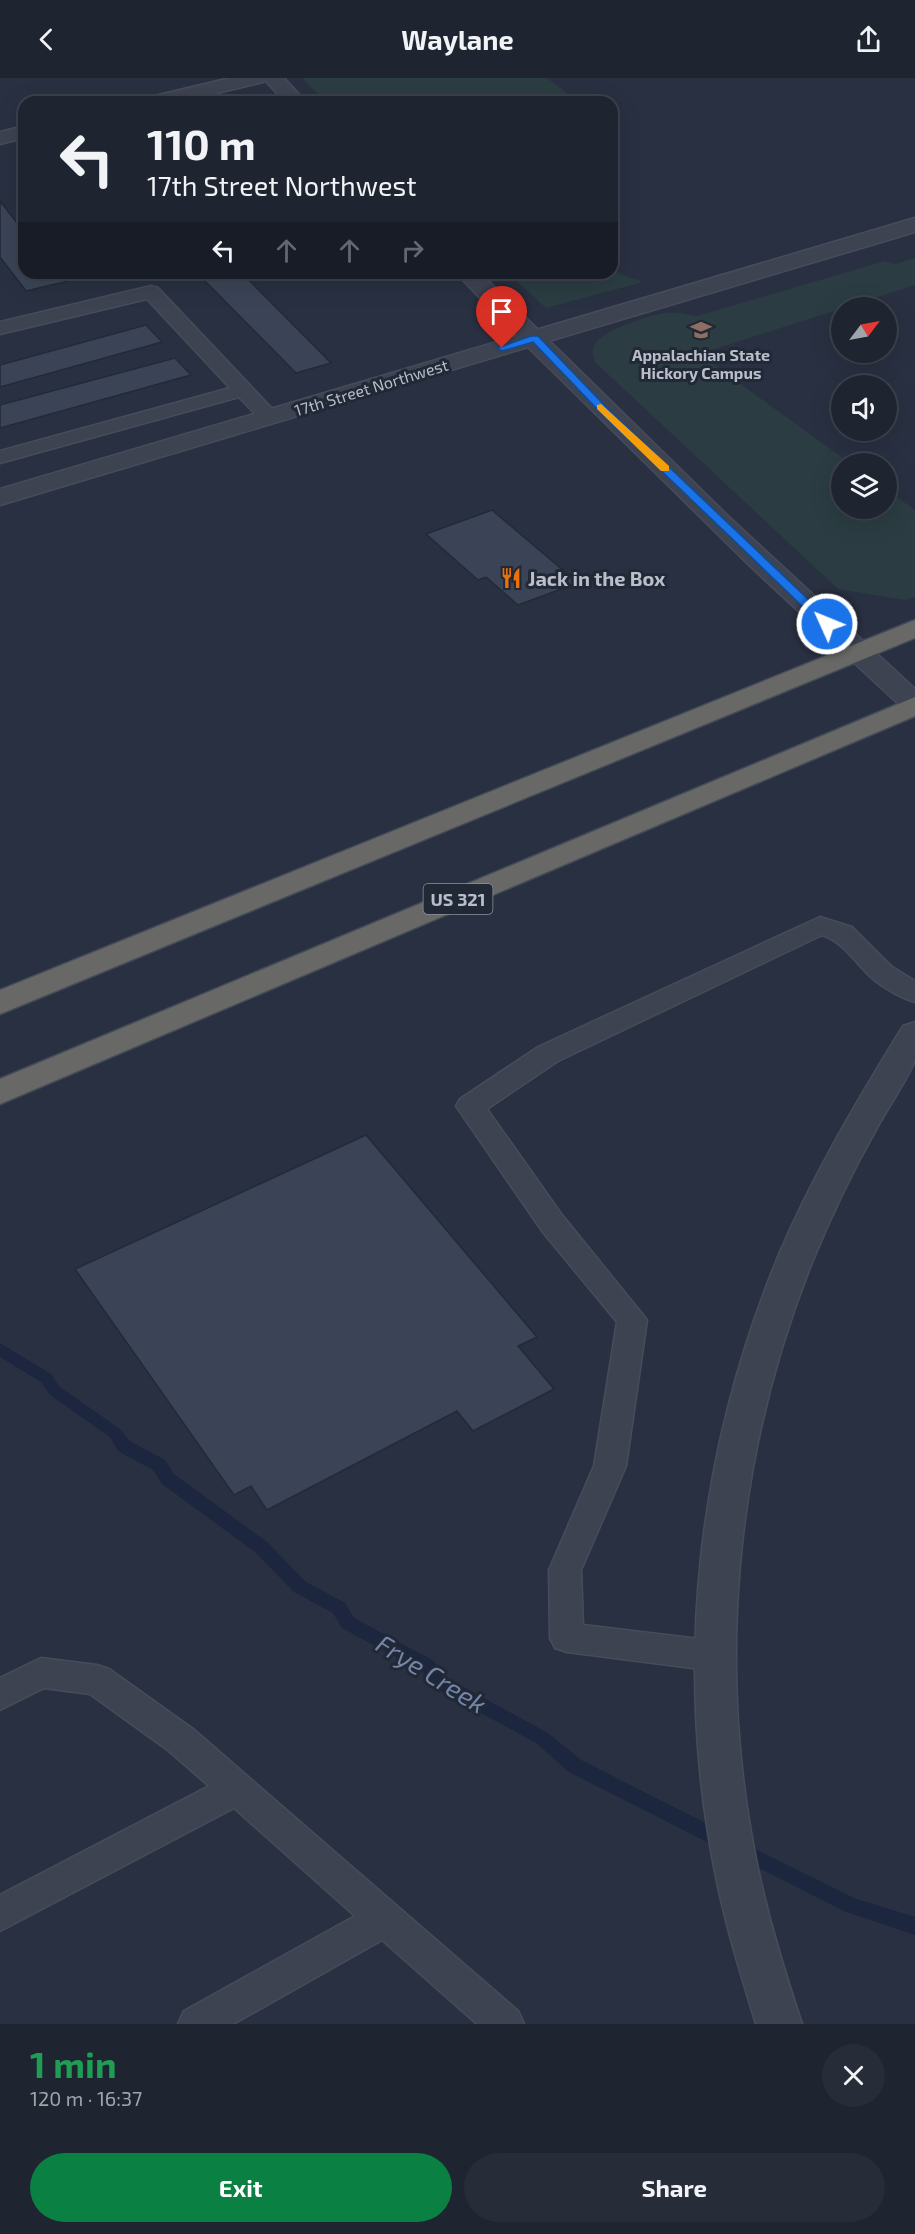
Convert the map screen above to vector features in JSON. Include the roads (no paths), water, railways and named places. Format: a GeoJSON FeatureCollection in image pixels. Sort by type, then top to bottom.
{"type":"FeatureCollection","features":[{"type":"Feature","properties":{"kind":"highway"},"geometry":{"type":"LineString","coordinates":[[0,1003],[915,628]]}},
{"type":"Feature","properties":{"kind":"highway","name":"US 321"},"geometry":{"type":"LineString","coordinates":[[0,1092],[915,705]]}},
{"type":"Feature","properties":{"kind":"street"},"geometry":{"type":"LineString","coordinates":[[179,96],[256,78]]}},
{"type":"Feature","properties":{"kind":"street"},"geometry":{"type":"LineString","coordinates":[[273,78],[290,96]]}},
{"type":"Feature","properties":{"kind":"street"},"geometry":{"type":"LineString","coordinates":[[0,138],[18,134]]}},
{"type":"Feature","properties":{"kind":"street","name":"17th Street Northwest"},"geometry":{"type":"LineString","coordinates":[[0,497],[915,225]]}},
{"type":"Feature","properties":{"kind":"street"},"geometry":{"type":"LineString","coordinates":[[473,279],[603,410],[915,705]]}},
{"type":"Feature","properties":{"kind":"street"},"geometry":{"type":"LineString","coordinates":[[779,2024],[746,1915],[730,1830],[716,1716],[716,1597],[727,1497],[756,1373],[781,1297],[810,1226],[869,1109],[915,1034]]}},
{"type":"Feature","properties":{"kind":"lane"},"geometry":{"type":"LineString","coordinates":[[0,328],[151,292],[270,418]]}},
{"type":"Feature","properties":{"kind":"lane"},"geometry":{"type":"LineString","coordinates":[[0,457],[244,390]]}},
{"type":"Feature","properties":{"kind":"lane"},"geometry":{"type":"LineString","coordinates":[[716,1656],[567,1638],[565,1570],[610,1466],[632,1320],[552,1223],[470,1106],[548,1054],[820,926],[843,933],[883,973],[915,993]]}},
{"type":"Feature","properties":{"kind":"lane"},"geometry":{"type":"LineString","coordinates":[[0,1695],[41,1673],[97,1680],[181,1740],[505,2024]]}},
{"type":"Feature","properties":{"kind":"lane"},"geometry":{"type":"LineString","coordinates":[[0,1914],[237,1789]]}},
{"type":"Feature","properties":{"kind":"lane"},"geometry":{"type":"LineString","coordinates":[[196,2024],[385,1919]]}},
{"type":"Feature","properties":{"kind":"waterway","name":"Frye Creek"},"geometry":{"type":"LineString","coordinates":[[0,1349],[46,1378],[55,1391],[115,1433],[124,1446],[159,1465],[168,1479],[261,1547],[300,1587],[339,1608],[348,1623],[428,1666],[439,1682],[542,1738],[575,1766],[723,1841]]}},
{"type":"Feature","properties":{"kind":"waterway","name":"Frye Creek"},"geometry":{"type":"LineString","coordinates":[[741,1850],[850,1905],[915,1926]]}},
{"type":"Feature","properties":{"kind":"place","name":"Appalachian State Hickory Campus"},"geometry":{"type":"Point","coordinates":[701,330]}},
{"type":"Feature","properties":{"kind":"place","name":"Jack in the Box"},"geometry":{"type":"Point","coordinates":[511,578]}}]}
